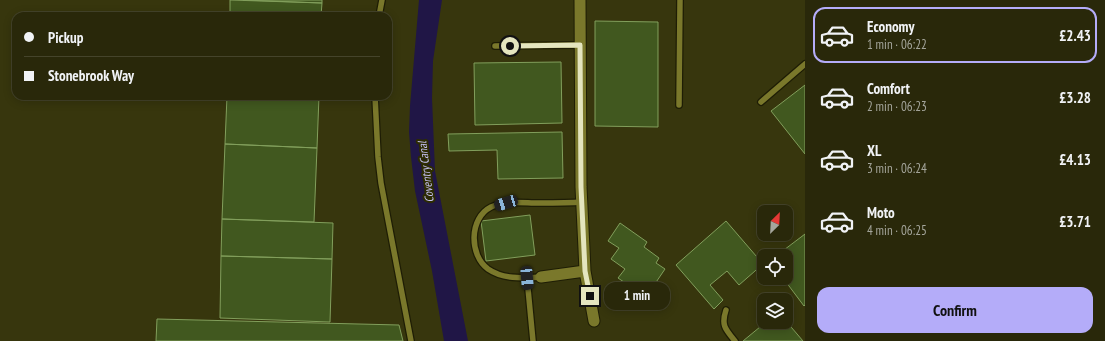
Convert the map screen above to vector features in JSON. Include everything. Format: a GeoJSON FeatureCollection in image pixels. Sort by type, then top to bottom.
{"type":"FeatureCollection","features":[{"type":"Feature","properties":{"kind":"street"},"geometry":{"type":"LineString","coordinates":[[580,0],[582,202],[585,271],[594,321]]}},
{"type":"Feature","properties":{"kind":"street"},"geometry":{"type":"LineString","coordinates":[[541,277],[585,271]]}},
{"type":"Feature","properties":{"kind":"lane"},"geometry":{"type":"LineString","coordinates":[[380,12],[382,0]]}},
{"type":"Feature","properties":{"kind":"lane"},"geometry":{"type":"LineString","coordinates":[[680,0],[680,105]]}},
{"type":"Feature","properties":{"kind":"lane"},"geometry":{"type":"LineString","coordinates":[[495,46],[580,45]]}},
{"type":"Feature","properties":{"kind":"lane"},"geometry":{"type":"LineString","coordinates":[[761,102],[805,64]]}},
{"type":"Feature","properties":{"kind":"lane"},"geometry":{"type":"LineString","coordinates":[[375,100],[381,183],[411,341]]}},
{"type":"Feature","properties":{"kind":"lane"},"geometry":{"type":"LineString","coordinates":[[541,277],[504,277],[488,269],[479,258],[475,248],[474,235],[476,223],[482,213],[492,207],[506,203],[582,202]]}},
{"type":"Feature","properties":{"kind":"lane"},"geometry":{"type":"LineString","coordinates":[[527,278],[533,341]]}},
{"type":"Feature","properties":{"kind":"lane"},"geometry":{"type":"LineString","coordinates":[[725,341],[733,338],[724,325],[726,310]]}},
{"type":"Feature","properties":{"kind":"water","name":"Coventry Canal"},"geometry":{"type":"Polygon","coordinates":[[[419,0],[442,0],[433,61],[432,98],[435,171],[468,341],[444,341],[432,271],[415,191],[409,132],[419,0]]]}},
{"type":"Feature","properties":{"kind":"building"},"geometry":{"type":"Polygon","coordinates":[[[230,0],[322,3],[321,12],[230,12],[230,0]]]}},
{"type":"Feature","properties":{"kind":"building"},"geometry":{"type":"Polygon","coordinates":[[[243,0],[322,0],[322,3],[243,0]]]}},
{"type":"Feature","properties":{"kind":"building"},"geometry":{"type":"Polygon","coordinates":[[[595,21],[658,22],[658,127],[595,126],[595,21]]]}},
{"type":"Feature","properties":{"kind":"building"},"geometry":{"type":"Polygon","coordinates":[[[561,62],[562,123],[475,125],[474,63],[561,62]]]}},
{"type":"Feature","properties":{"kind":"building"},"geometry":{"type":"Polygon","coordinates":[[[805,85],[805,154],[771,111],[805,85]]]}},
{"type":"Feature","properties":{"kind":"building"},"geometry":{"type":"Polygon","coordinates":[[[227,100],[319,100],[317,148],[225,144],[227,100]]]}},
{"type":"Feature","properties":{"kind":"building"},"geometry":{"type":"Polygon","coordinates":[[[562,132],[563,178],[498,179],[497,150],[449,151],[448,134],[562,132]]]}},
{"type":"Feature","properties":{"kind":"building"},"geometry":{"type":"Polygon","coordinates":[[[225,144],[317,148],[314,222],[222,219],[225,144]]]}},
{"type":"Feature","properties":{"kind":"building"},"geometry":{"type":"Polygon","coordinates":[[[530,215],[535,255],[486,261],[481,221],[530,215]]]}},
{"type":"Feature","properties":{"kind":"building"},"geometry":{"type":"Polygon","coordinates":[[[222,219],[333,223],[332,259],[221,256],[222,219]]]}},
{"type":"Feature","properties":{"kind":"building"},"geometry":{"type":"Polygon","coordinates":[[[726,221],[757,257],[757,269],[739,285],[727,271],[710,285],[723,300],[714,309],[676,265],[726,221]]]}},
{"type":"Feature","properties":{"kind":"building"},"geometry":{"type":"Polygon","coordinates":[[[620,223],[647,242],[644,247],[659,258],[656,263],[665,269],[646,297],[618,278],[625,269],[611,259],[619,248],[608,241],[620,223]]]}},
{"type":"Feature","properties":{"kind":"building"},"geometry":{"type":"Polygon","coordinates":[[[805,234],[804,306],[788,285],[793,285],[793,249],[785,249],[805,234]]]}},
{"type":"Feature","properties":{"kind":"building"},"geometry":{"type":"Polygon","coordinates":[[[221,256],[332,259],[330,322],[220,318],[221,256]]]}},
{"type":"Feature","properties":{"kind":"building"},"geometry":{"type":"Polygon","coordinates":[[[157,319],[399,325],[403,341],[156,341],[157,319]]]}},
{"type":"Feature","properties":{"kind":"building"},"geometry":{"type":"Polygon","coordinates":[[[758,329],[793,329],[803,341],[743,341],[758,329]]]}},
{"type":"Feature","properties":{"kind":"route"},"geometry":{"type":"LineString","coordinates":[[510,46],[580,45],[581,187],[585,271],[590,296]]}}]}
